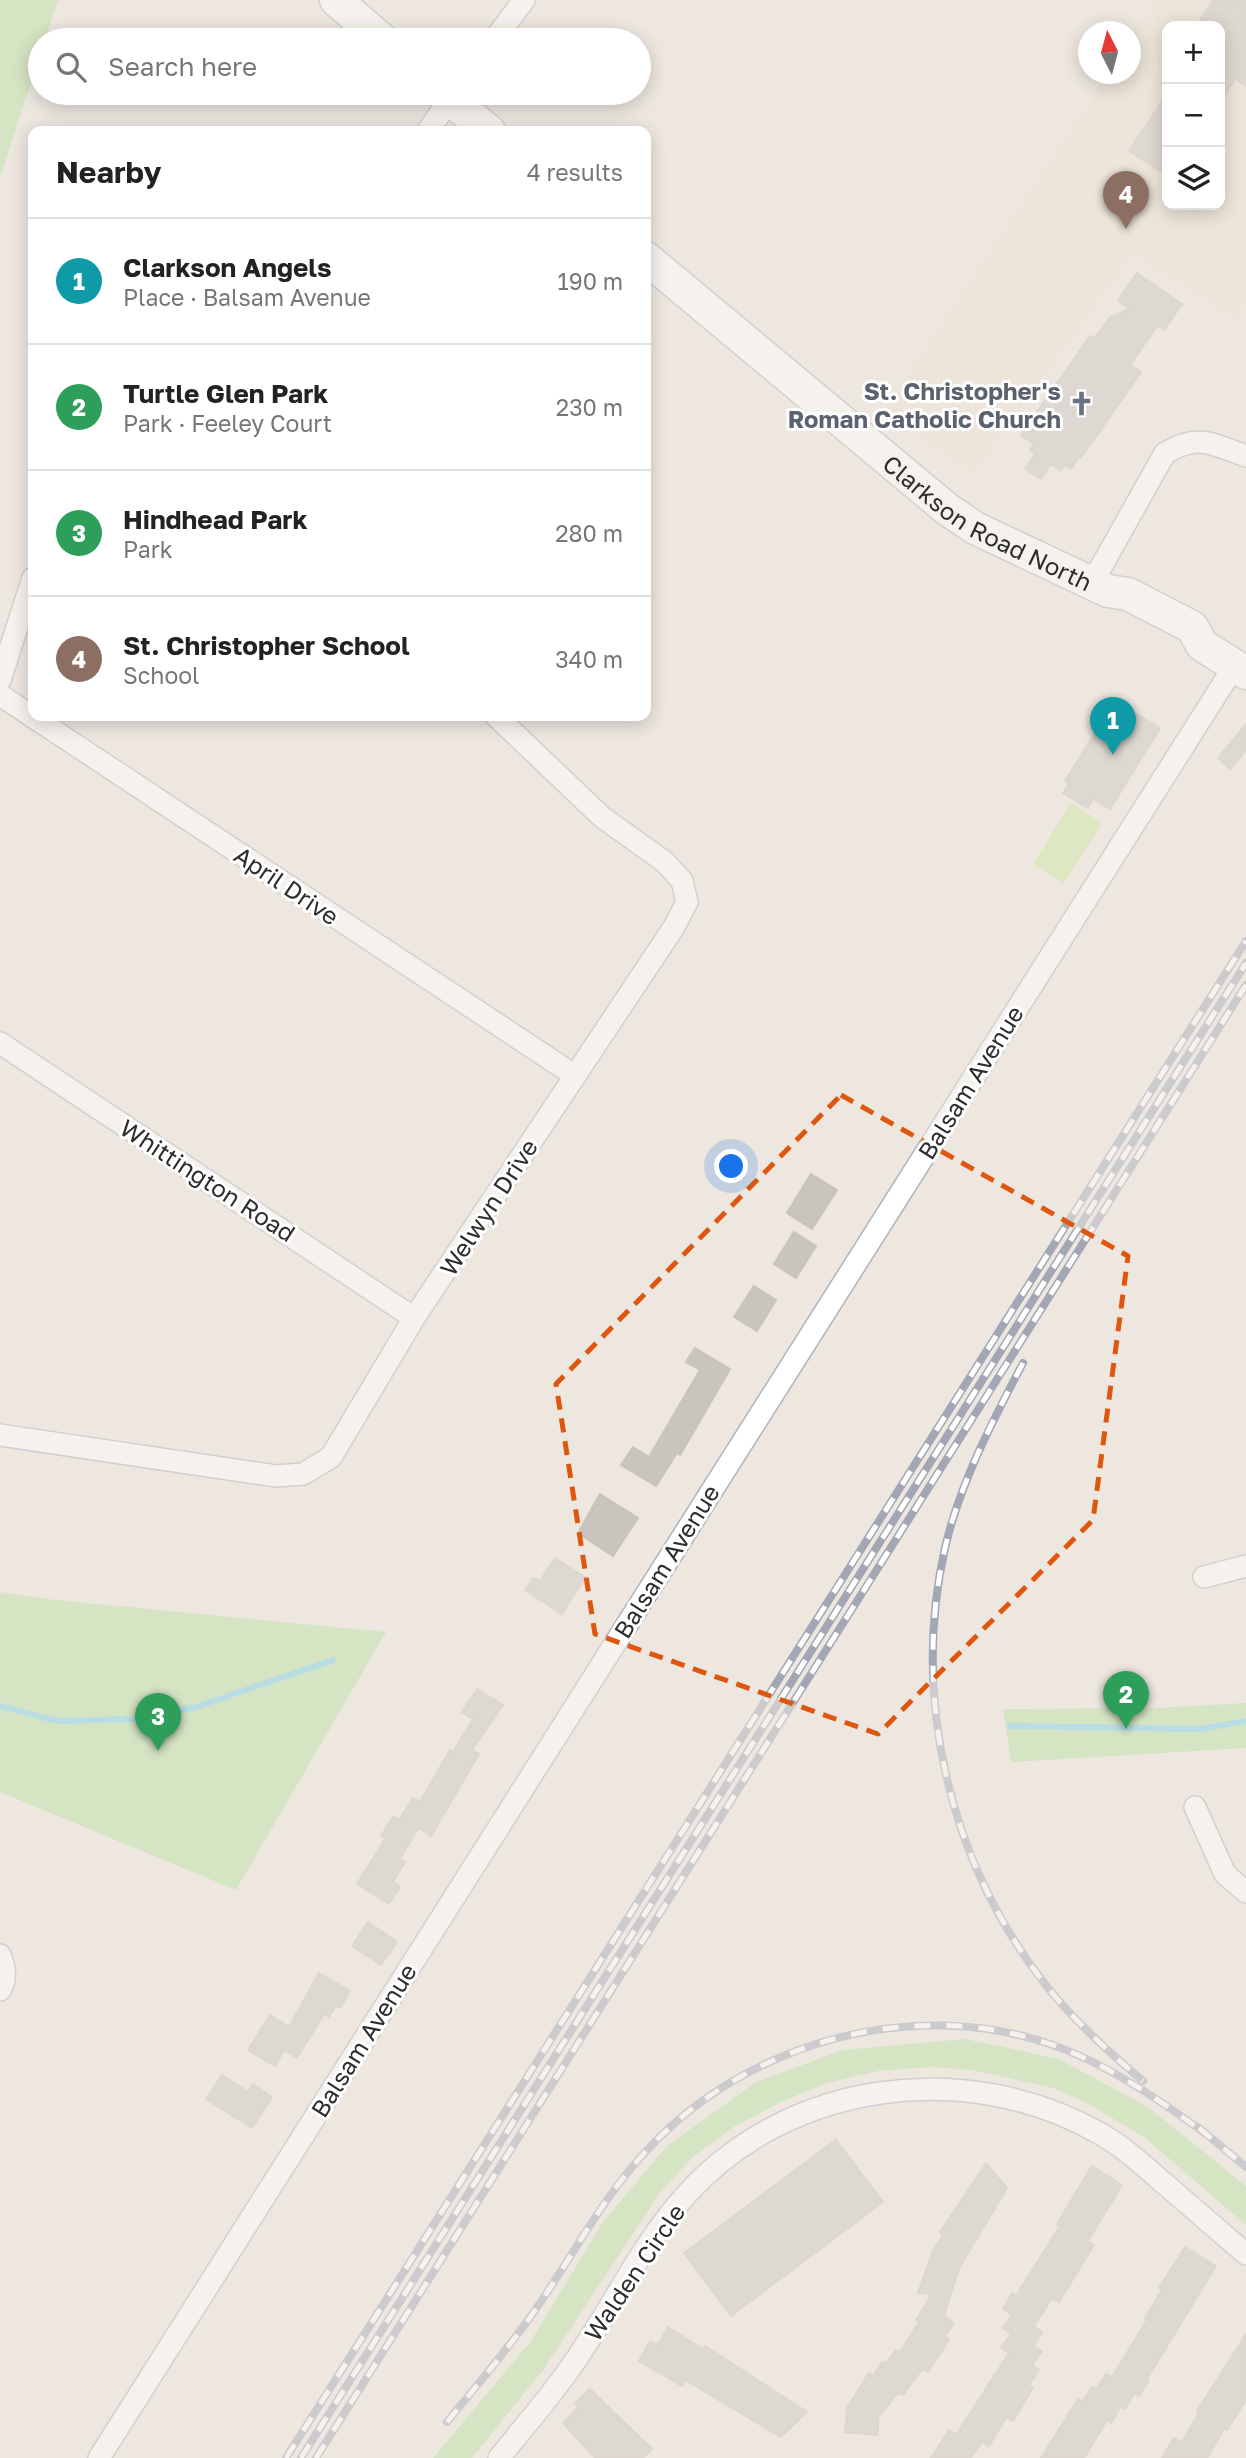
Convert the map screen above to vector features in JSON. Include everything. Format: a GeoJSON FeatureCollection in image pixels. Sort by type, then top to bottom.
{"type":"FeatureCollection","features":[{"type":"Feature","properties":{"kind":"street"},"geometry":{"type":"LineString","coordinates":[[336,0],[368,28]]}},
{"type":"Feature","properties":{"kind":"street"},"geometry":{"type":"LineString","coordinates":[[503,28],[524,0]]}},
{"type":"Feature","properties":{"kind":"street"},"geometry":{"type":"LineString","coordinates":[[431,126],[442,105]]}},
{"type":"Feature","properties":{"kind":"street"},"geometry":{"type":"LineString","coordinates":[[459,105],[483,126]]}},
{"type":"Feature","properties":{"kind":"street","name":"Clarkson Road North"},"geometry":{"type":"LineString","coordinates":[[651,262],[947,509],[975,528],[1100,587],[1115,606],[1182,645],[1202,645],[1241,669]]}},
{"type":"Feature","properties":{"kind":"street"},"geometry":{"type":"LineString","coordinates":[[1100,587],[1165,453],[1183,443],[1200,440],[1246,456]]}},
{"type":"Feature","properties":{"kind":"street"},"geometry":{"type":"LineString","coordinates":[[0,680],[28,593]]}},
{"type":"Feature","properties":{"kind":"street","name":"Balsam Avenue"},"geometry":{"type":"LineString","coordinates":[[99,2458],[1241,669]]}},
{"type":"Feature","properties":{"kind":"street","name":"April Drive"},"geometry":{"type":"LineString","coordinates":[[0,695],[28,714]]}},
{"type":"Feature","properties":{"kind":"street","name":"April Drive"},"geometry":{"type":"LineString","coordinates":[[39,721],[574,1075]]}},
{"type":"Feature","properties":{"kind":"street","name":"Welwyn Drive"},"geometry":{"type":"LineString","coordinates":[[0,1435],[276,1476],[303,1474],[331,1457],[414,1318],[674,927],[687,902],[682,881],[665,862],[602,817],[501,721]]}},
{"type":"Feature","properties":{"kind":"street","name":"Whittington Road"},"geometry":{"type":"LineString","coordinates":[[0,1043],[414,1318]]}},
{"type":"Feature","properties":{"kind":"street"},"geometry":{"type":"LineString","coordinates":[[1204,1577],[1246,1566]]}},
{"type":"Feature","properties":{"kind":"street"},"geometry":{"type":"LineString","coordinates":[[1195,1807],[1224,1874],[1246,1892]]}},
{"type":"Feature","properties":{"kind":"street"},"geometry":{"type":"LineString","coordinates":[[0,1955],[5,1967],[0,1990]]}},
{"type":"Feature","properties":{"kind":"street","name":"Walden Circle"},"geometry":{"type":"LineString","coordinates":[[499,2458],[564,2379],[653,2239],[688,2192],[745,2144],[793,2118],[835,2102],[891,2091],[928,2088],[978,2092],[1044,2108],[1083,2124],[1111,2140],[1246,2254]]}},
{"type":"Feature","properties":{"kind":"highlighted area"},"geometry":{"type":"Polygon","coordinates":[[[841,1095],[1128,1256],[1093,1520],[878,1734],[595,1634],[556,1384],[841,1095]]]}},
{"type":"Feature","properties":{"kind":"shaded area"},"geometry":{"type":"Polygon","coordinates":[[[1156,0],[1246,0],[1246,302],[1236,319],[1133,253],[974,474],[884,412],[1100,84],[1141,84],[1141,23],[1156,0]]]}},
{"type":"Feature","properties":{"kind":"green space"},"geometry":{"type":"Polygon","coordinates":[[[0,0],[58,0],[49,28],[28,28],[28,92],[0,178],[0,0]]]}},
{"type":"Feature","properties":{"kind":"green space"},"geometry":{"type":"Polygon","coordinates":[[[1071,803],[1102,823],[1064,883],[1033,864],[1071,803]]]}},
{"type":"Feature","properties":{"kind":"green space"},"geometry":{"type":"Polygon","coordinates":[[[0,1592],[46,1599],[386,1632],[236,1890],[0,1792],[0,1592]]]}},
{"type":"Feature","properties":{"kind":"green space"},"geometry":{"type":"Polygon","coordinates":[[[1246,1703],[1246,1748],[1011,1762],[1003,1709],[1155,1708],[1246,1703]]]}},
{"type":"Feature","properties":{"kind":"green space"},"geometry":{"type":"Polygon","coordinates":[[[965,2039],[1059,2059],[1148,2107],[1246,2186],[1246,2225],[1145,2138],[1087,2103],[1053,2088],[972,2070],[930,2067],[878,2071],[827,2083],[783,2101],[735,2126],[694,2156],[662,2190],[543,2370],[472,2458],[433,2458],[531,2341],[603,2222],[667,2146],[756,2082],[843,2050],[965,2039]]]}},
{"type":"Feature","properties":{"kind":"building"},"geometry":{"type":"Polygon","coordinates":[[[1213,0],[1246,0],[1246,86],[1235,79],[1225,95],[1225,21],[1200,21],[1213,0]]]}},
{"type":"Feature","properties":{"kind":"building"},"geometry":{"type":"Polygon","coordinates":[[[1162,102],[1162,172],[1129,151],[1162,102]]]}},
{"type":"Feature","properties":{"kind":"building","name":"St. Christopher's Roman Catholic Church"},"geometry":{"type":"Polygon","coordinates":[[[1137,273],[1182,304],[1164,330],[1158,325],[1130,365],[1141,372],[1081,458],[1080,456],[1071,469],[1065,465],[1061,471],[1051,464],[1041,479],[1025,469],[1035,454],[1030,450],[1034,444],[1021,435],[1090,336],[1094,339],[1109,318],[1129,309],[1118,300],[1137,273]]]}},
{"type":"Feature","properties":{"kind":"building"},"geometry":{"type":"Polygon","coordinates":[[[1115,701],[1160,728],[1110,809],[1093,799],[1088,808],[1063,793],[1069,784],[1065,781],[1115,701]]]}},
{"type":"Feature","properties":{"kind":"building"},"geometry":{"type":"Polygon","coordinates":[[[1246,724],[1246,750],[1230,769],[1218,758],[1246,724]]]}},
{"type":"Feature","properties":{"kind":"building"},"geometry":{"type":"Polygon","coordinates":[[[811,1174],[837,1190],[812,1229],[787,1213],[811,1174]]]}},
{"type":"Feature","properties":{"kind":"building"},"geometry":{"type":"Polygon","coordinates":[[[794,1232],[816,1246],[796,1278],[774,1264],[794,1232]]]}},
{"type":"Feature","properties":{"kind":"building"},"geometry":{"type":"Polygon","coordinates":[[[754,1286],[776,1300],[757,1331],[734,1317],[754,1286]]]}},
{"type":"Feature","properties":{"kind":"building"},"geometry":{"type":"Polygon","coordinates":[[[695,1348],[730,1369],[680,1455],[677,1453],[656,1486],[621,1465],[633,1447],[649,1457],[700,1370],[686,1362],[695,1348]]]}},
{"type":"Feature","properties":{"kind":"building"},"geometry":{"type":"Polygon","coordinates":[[[600,1494],[638,1518],[613,1556],[578,1533],[600,1494]]]}},
{"type":"Feature","properties":{"kind":"building"},"geometry":{"type":"Polygon","coordinates":[[[555,1558],[585,1577],[562,1614],[525,1590],[533,1578],[540,1581],[555,1558]]]}},
{"type":"Feature","properties":{"kind":"building"},"geometry":{"type":"Polygon","coordinates":[[[477,1689],[503,1705],[472,1750],[479,1754],[431,1836],[418,1828],[400,1859],[405,1862],[393,1882],[400,1887],[389,1904],[357,1884],[385,1839],[381,1836],[393,1817],[399,1820],[413,1798],[420,1802],[450,1750],[453,1752],[473,1719],[462,1712],[477,1689]]]}},
{"type":"Feature","properties":{"kind":"building"},"geometry":{"type":"Polygon","coordinates":[[[368,1922],[397,1942],[381,1965],[352,1946],[368,1922]]]}},
{"type":"Feature","properties":{"kind":"building"},"geometry":{"type":"Polygon","coordinates":[[[319,1973],[350,1991],[340,2008],[336,2006],[329,2017],[324,2014],[297,2058],[284,2050],[275,2066],[248,2050],[270,2015],[289,2027],[319,1973]]]}},
{"type":"Feature","properties":{"kind":"building"},"geometry":{"type":"Polygon","coordinates":[[[222,2075],[248,2092],[253,2084],[272,2097],[252,2128],[206,2099],[222,2075]]]}},
{"type":"Feature","properties":{"kind":"building"},"geometry":{"type":"Polygon","coordinates":[[[836,2140],[883,2202],[731,2316],[684,2253],[836,2140]]]}},
{"type":"Feature","properties":{"kind":"building"},"geometry":{"type":"Polygon","coordinates":[[[986,2164],[1007,2188],[959,2268],[944,2316],[954,2323],[945,2336],[949,2340],[928,2372],[922,2369],[903,2395],[898,2393],[878,2418],[878,2435],[845,2432],[847,2408],[869,2373],[873,2376],[882,2362],[886,2363],[896,2350],[900,2352],[919,2322],[916,2320],[932,2294],[918,2293],[933,2250],[943,2235],[940,2232],[986,2164]]]}},
{"type":"Feature","properties":{"kind":"building"},"geometry":{"type":"Polygon","coordinates":[[[1092,2166],[1122,2185],[1088,2241],[1094,2245],[1059,2302],[1052,2298],[1034,2326],[1042,2332],[1034,2346],[1042,2351],[1032,2365],[1039,2370],[1029,2385],[1033,2388],[1013,2421],[1007,2417],[989,2446],[982,2442],[971,2458],[931,2458],[949,2430],[956,2435],[1009,2353],[1001,2348],[1011,2334],[1003,2328],[1012,2315],[1003,2309],[1012,2293],[1016,2296],[1060,2226],[1057,2224],[1092,2166]]]}},
{"type":"Feature","properties":{"kind":"building"},"geometry":{"type":"Polygon","coordinates":[[[1185,2247],[1216,2266],[1139,2396],[1135,2393],[1125,2409],[1121,2406],[1111,2423],[1107,2420],[1084,2458],[1041,2458],[1078,2399],[1082,2402],[1092,2387],[1096,2389],[1106,2374],[1112,2377],[1147,2320],[1145,2318],[1162,2290],[1159,2288],[1185,2247]]]}},
{"type":"Feature","properties":{"kind":"building"},"geometry":{"type":"Polygon","coordinates":[[[668,2327],[703,2349],[705,2346],[807,2412],[781,2437],[685,2380],[682,2386],[639,2361],[650,2341],[658,2345],[668,2327]]]}},
{"type":"Feature","properties":{"kind":"building"},"geometry":{"type":"Polygon","coordinates":[[[1246,2334],[1246,2400],[1227,2430],[1224,2429],[1207,2458],[1162,2458],[1174,2438],[1181,2443],[1199,2413],[1197,2411],[1246,2334]]]}},
{"type":"Feature","properties":{"kind":"building"},"geometry":{"type":"Polygon","coordinates":[[[590,2389],[652,2449],[643,2458],[595,2458],[563,2423],[579,2407],[575,2403],[590,2389]]]}},
{"type":"Feature","properties":{"kind":"waterway"},"geometry":{"type":"LineString","coordinates":[[0,1706],[57,1721],[133,1719],[196,1707],[333,1660]]}},
{"type":"Feature","properties":{"kind":"waterway"},"geometry":{"type":"LineString","coordinates":[[1010,1726],[1200,1729],[1246,1721]]}},
{"type":"Feature","properties":{"kind":"railway"},"geometry":{"type":"LineString","coordinates":[[286,2458],[1246,941]]}},
{"type":"Feature","properties":{"kind":"railway"},"geometry":{"type":"LineString","coordinates":[[301,2458],[1246,963]]}},
{"type":"Feature","properties":{"kind":"railway"},"geometry":{"type":"LineString","coordinates":[[316,2458],[1246,985]]}},
{"type":"Feature","properties":{"kind":"railway"},"geometry":{"type":"LineString","coordinates":[[1023,1363],[968,1476],[945,1548],[936,1605],[933,1663],[937,1720],[947,1777],[963,1833],[985,1886],[1012,1937],[1067,2010],[1143,2081]]}},
{"type":"Feature","properties":{"kind":"railway"},"geometry":{"type":"LineString","coordinates":[[447,2422],[538,2306],[605,2203],[634,2164],[691,2110],[735,2080],[784,2056],[836,2038],[889,2028],[944,2025],[998,2031],[1050,2044],[1092,2061],[1150,2095],[1205,2133]]}},
{"type":"Feature","properties":{"kind":"railway"},"geometry":{"type":"LineString","coordinates":[[1199,2128],[1246,2167]]}},
{"type":"Feature","properties":{"kind":"place","name":"St. Christopher School"},"geometry":{"type":"Point","coordinates":[1126,229]}},
{"type":"Feature","properties":{"kind":"place","name":"St. Christopher's Roman Catholic Church"},"geometry":{"type":"Point","coordinates":[1081,404]}},
{"type":"Feature","properties":{"kind":"place","name":"Clarkson Angels"},"geometry":{"type":"Point","coordinates":[1113,755]}},
{"type":"Feature","properties":{"kind":"place","name":"Turtle Glen Park"},"geometry":{"type":"Point","coordinates":[1126,1729]}},
{"type":"Feature","properties":{"kind":"place","name":"Hindhead Park"},"geometry":{"type":"Point","coordinates":[158,1751]}}]}
